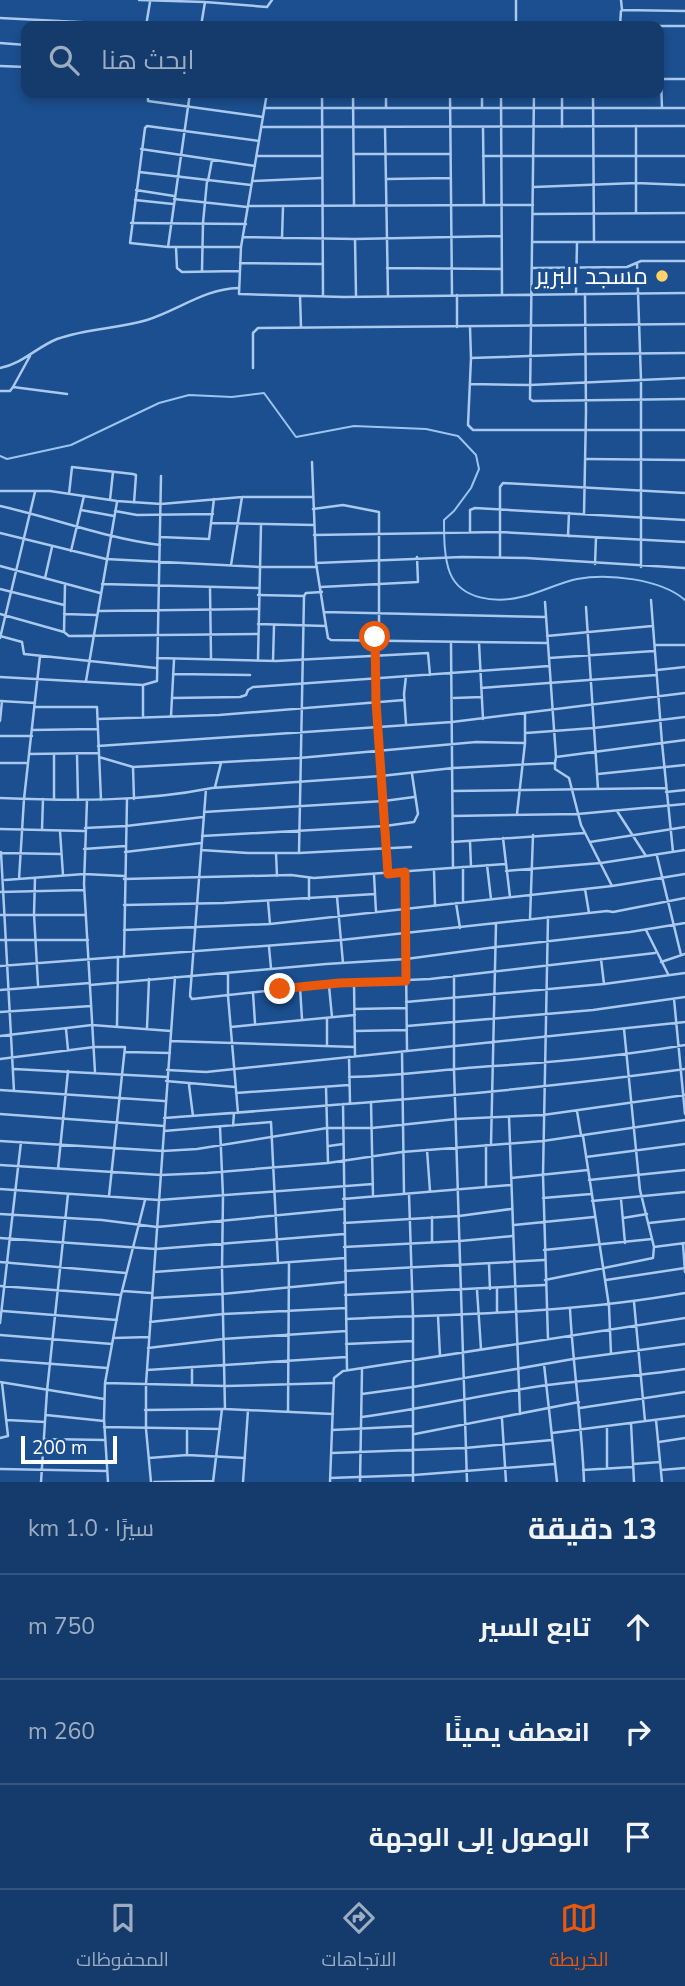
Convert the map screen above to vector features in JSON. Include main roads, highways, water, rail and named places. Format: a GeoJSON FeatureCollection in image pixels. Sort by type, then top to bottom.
{"type":"FeatureCollection","features":[{"type":"Feature","properties":{"kind":"waterway"},"geometry":{"type":"LineString","coordinates":[[0,456],[7,459],[71,445],[159,403],[189,395],[232,397],[264,393],[296,437],[354,426],[426,429],[458,436],[476,455],[479,469],[471,488],[444,520],[445,547],[450,573],[455,582],[471,594],[490,599],[511,599],[577,579],[618,577],[662,587],[685,600]]}},
{"type":"Feature","properties":{"kind":"place","name":"مسجد البرير"},"geometry":{"type":"Point","coordinates":[662,276]}}]}
